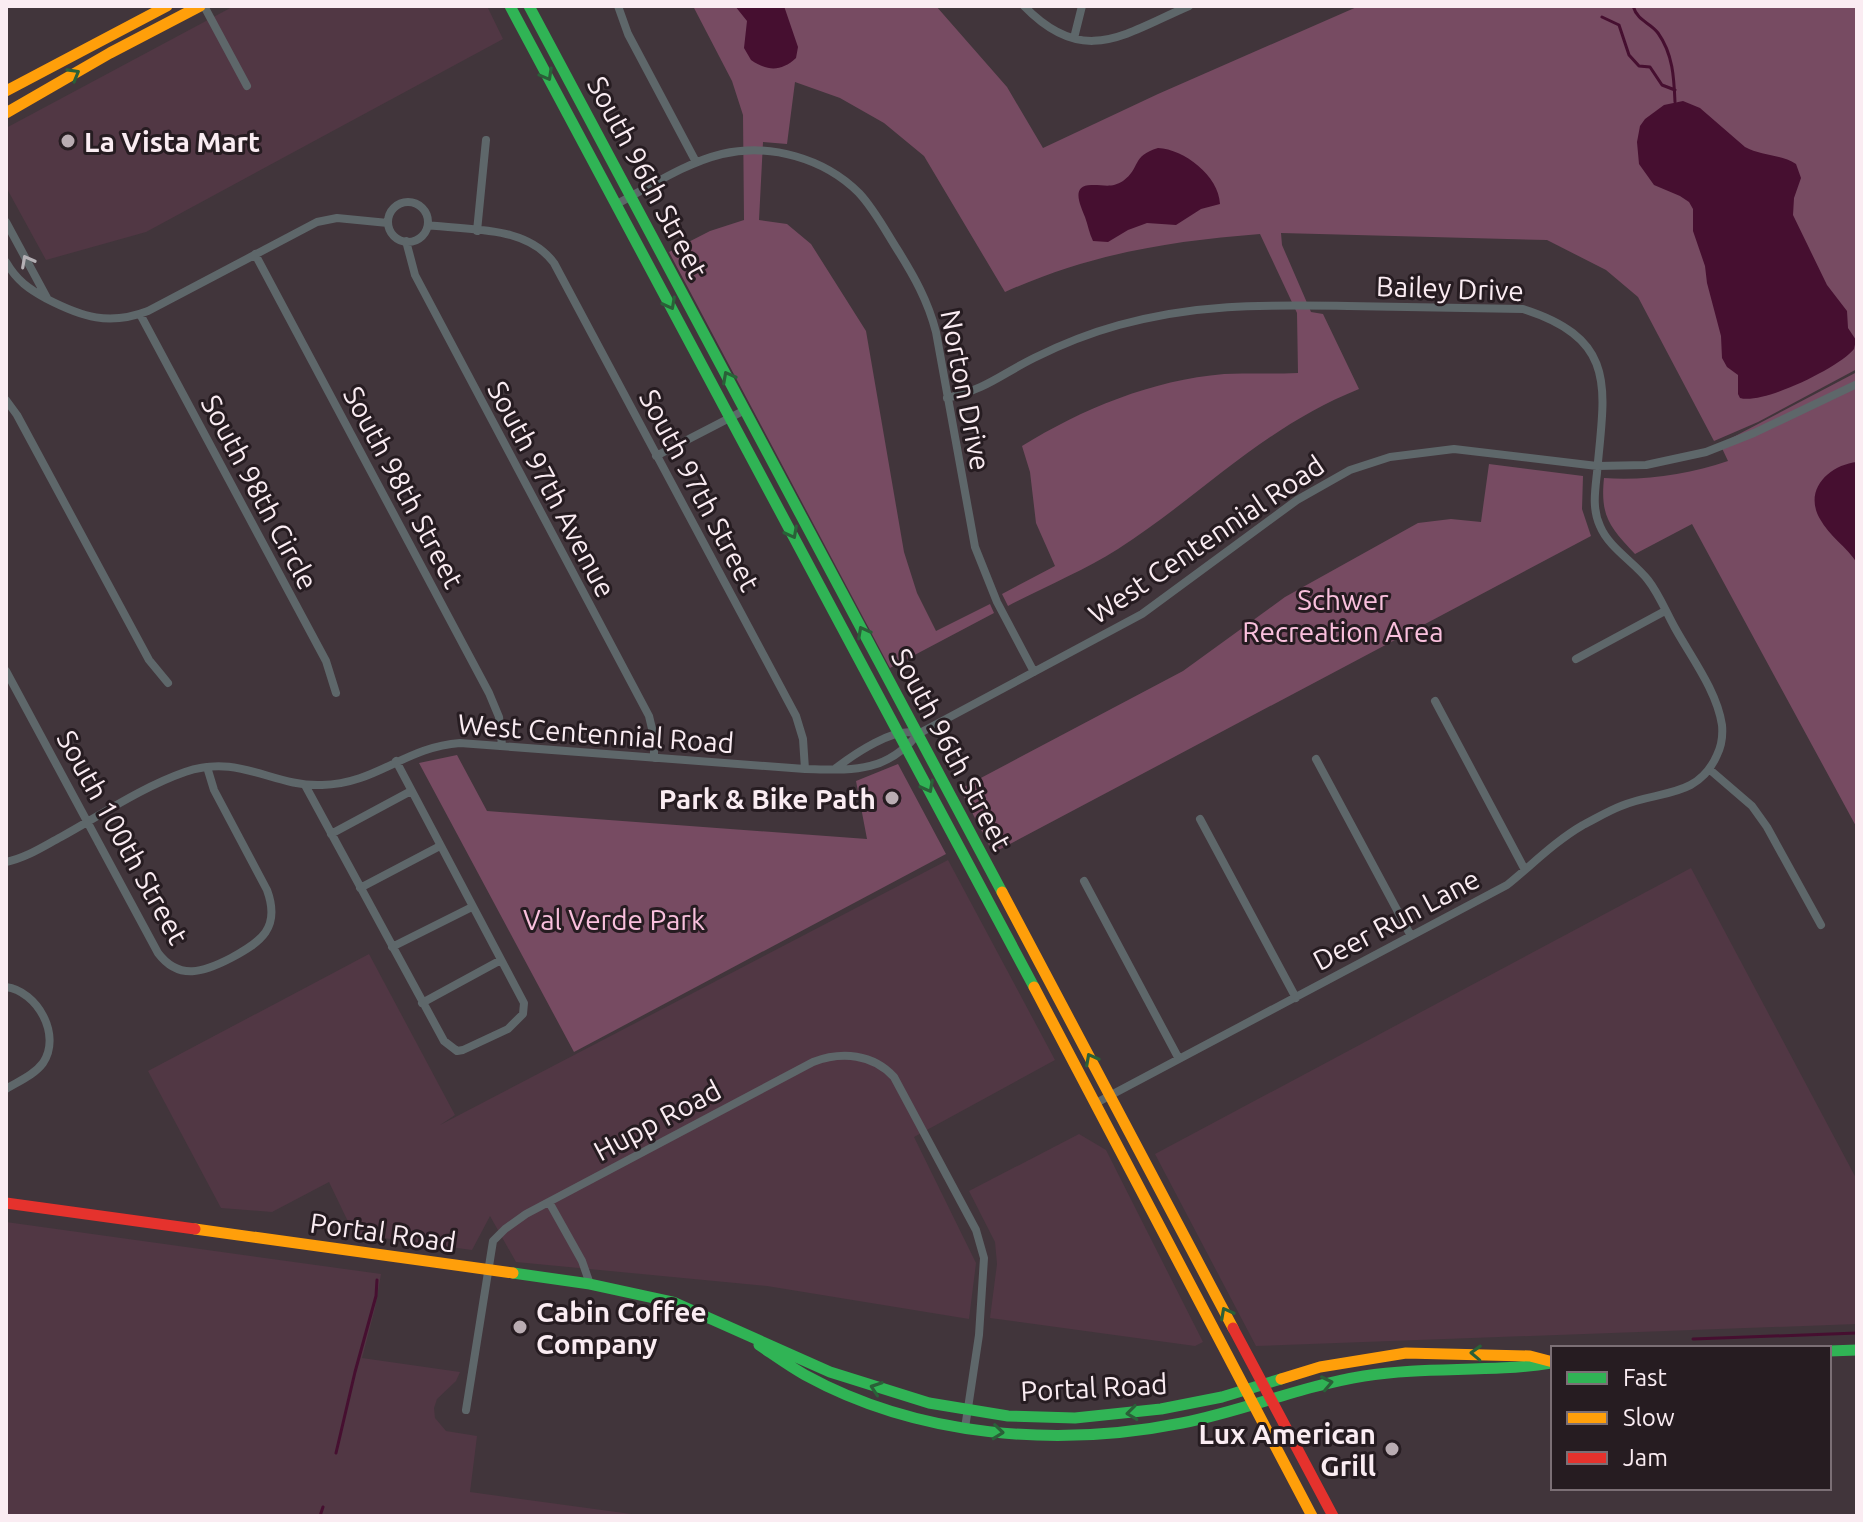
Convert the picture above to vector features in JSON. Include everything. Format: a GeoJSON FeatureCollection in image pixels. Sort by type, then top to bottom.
{"type":"FeatureCollection","features":[{"type":"Feature","properties":{"kind":"main road"},"geometry":{"type":"LineString","coordinates":[[6,91],[167,6]]}},
{"type":"Feature","properties":{"kind":"main road"},"geometry":{"type":"LineString","coordinates":[[6,113],[122,46],[202,6]]}},
{"type":"Feature","properties":{"kind":"main road","name":"South 96th Street"},"geometry":{"type":"LineString","coordinates":[[510,6],[617,204],[725,420],[898,733],[1312,1516]]}},
{"type":"Feature","properties":{"kind":"main road","name":"South 96th Street"},"geometry":{"type":"LineString","coordinates":[[529,6],[1333,1516]]}},
{"type":"Feature","properties":{"kind":"main road","name":"Portal Road"},"geometry":{"type":"LineString","coordinates":[[6,1203],[590,1284],[673,1302],[830,1372],[929,1403],[968,1410],[1048,1418],[1123,1415],[1197,1403],[1320,1367],[1406,1353],[1530,1356],[1551,1361]]}},
{"type":"Feature","properties":{"kind":"main road","name":"Portal Road"},"geometry":{"type":"LineString","coordinates":[[746,1335],[779,1361],[842,1393],[910,1416],[965,1428],[1046,1436],[1110,1434],[1180,1424],[1310,1387],[1368,1376],[1430,1370],[1513,1369],[1551,1362]]}},
{"type":"Feature","properties":{"kind":"main road"},"geometry":{"type":"LineString","coordinates":[[1831,1351],[1857,1350]]}},
{"type":"Feature","properties":{"kind":"street"},"geometry":{"type":"LineString","coordinates":[[202,6],[247,86]]}},
{"type":"Feature","properties":{"kind":"street"},"geometry":{"type":"LineString","coordinates":[[618,6],[628,34],[696,162]]}},
{"type":"Feature","properties":{"kind":"street"},"geometry":{"type":"LineString","coordinates":[[1024,6],[1051,30],[1085,41],[1118,38],[1189,6]]}},
{"type":"Feature","properties":{"kind":"street"},"geometry":{"type":"LineString","coordinates":[[1074,38],[1082,6]]}},
{"type":"Feature","properties":{"kind":"street"},"geometry":{"type":"LineString","coordinates":[[428,225],[477,231],[486,140]]}},
{"type":"Feature","properties":{"kind":"street","name":"Norton Drive"},"geometry":{"type":"LineString","coordinates":[[617,204],[696,162],[725,153],[765,151],[819,164],[859,193],[921,288],[929,307],[975,547],[997,602],[1034,672]]}},
{"type":"Feature","properties":{"kind":"street"},"geometry":{"type":"LineString","coordinates":[[411,202],[426,212],[428,225],[419,238],[406,241],[392,234],[388,223],[395,207],[411,202]]}},
{"type":"Feature","properties":{"kind":"street"},"geometry":{"type":"LineString","coordinates":[[6,262],[32,293],[88,317],[110,318],[140,314],[326,219],[388,223]]}},
{"type":"Feature","properties":{"kind":"street"},"geometry":{"type":"LineString","coordinates":[[6,222],[48,299]]}},
{"type":"Feature","properties":{"kind":"street","name":"South 97th Street"},"geometry":{"type":"LineString","coordinates":[[477,231],[522,237],[544,249],[554,263],[796,716],[803,739],[805,769]]}},
{"type":"Feature","properties":{"kind":"street","name":"South 97th Avenue"},"geometry":{"type":"LineString","coordinates":[[406,241],[415,275],[649,716],[654,732],[654,758]]}},
{"type":"Feature","properties":{"kind":"street","name":"South 98th Street"},"geometry":{"type":"LineString","coordinates":[[255,254],[489,693],[499,717],[502,745]]}},
{"type":"Feature","properties":{"kind":"street","name":"Bailey Drive"},"geometry":{"type":"LineString","coordinates":[[947,398],[982,388],[1031,359],[1090,334],[1198,309],[1280,304],[1523,309],[1555,319],[1576,334],[1600,371],[1604,416],[1594,503],[1599,524],[1649,581],[1717,707],[1722,741],[1709,769]]}},
{"type":"Feature","properties":{"kind":"street","name":"South 98th Circle"},"geometry":{"type":"LineString","coordinates":[[140,314],[326,661],[336,693]]}},
{"type":"Feature","properties":{"kind":"street","name":"West Centennial Road"},"geometry":{"type":"LineString","coordinates":[[6,862],[35,851],[175,776],[207,767],[242,767],[305,785],[351,782],[372,775],[419,750],[446,744],[502,745],[805,769],[855,771],[871,767],[906,748],[918,734],[1142,614],[1297,500],[1350,470],[1390,457],[1454,449],[1597,466],[1646,465],[1706,452],[1857,384]]}},
{"type":"Feature","properties":{"kind":"street"},"geometry":{"type":"LineString","coordinates":[[6,400],[17,415],[149,660],[168,683]]}},
{"type":"Feature","properties":{"kind":"street"},"geometry":{"type":"LineString","coordinates":[[656,456],[745,410]]}},
{"type":"Feature","properties":{"kind":"street"},"geometry":{"type":"LineString","coordinates":[[1576,659],[1665,611]]}},
{"type":"Feature","properties":{"kind":"street","name":"South 100th Street"},"geometry":{"type":"LineString","coordinates":[[6,671],[165,961],[177,970],[193,972],[205,971],[262,938],[270,922],[271,905],[267,890],[214,790],[207,767]]}},
{"type":"Feature","properties":{"kind":"street"},"geometry":{"type":"LineString","coordinates":[[1435,701],[1525,870]]}},
{"type":"Feature","properties":{"kind":"street"},"geometry":{"type":"LineString","coordinates":[[836,768],[851,756],[898,733],[910,731],[918,734]]}},
{"type":"Feature","properties":{"kind":"street"},"geometry":{"type":"LineString","coordinates":[[1316,759],[1411,936]]}},
{"type":"Feature","properties":{"kind":"street"},"geometry":{"type":"LineString","coordinates":[[305,785],[422,1003],[444,1041],[457,1051],[485,1042],[508,1029],[523,1014],[524,1003],[396,761]]}},
{"type":"Feature","properties":{"kind":"street"},"geometry":{"type":"LineString","coordinates":[[1709,769],[1741,796],[1767,827],[1821,925]]}},
{"type":"Feature","properties":{"kind":"street","name":"Deer Run Lane"},"geometry":{"type":"LineString","coordinates":[[1096,1103],[1507,885],[1553,844],[1621,805],[1685,790],[1699,781],[1709,769]]}},
{"type":"Feature","properties":{"kind":"street"},"geometry":{"type":"LineString","coordinates":[[331,834],[411,791]]}},
{"type":"Feature","properties":{"kind":"street"},"geometry":{"type":"LineString","coordinates":[[1200,819],[1296,998]]}},
{"type":"Feature","properties":{"kind":"street"},"geometry":{"type":"LineString","coordinates":[[360,888],[440,846]]}},
{"type":"Feature","properties":{"kind":"street"},"geometry":{"type":"LineString","coordinates":[[1084,881],[1179,1059]]}},
{"type":"Feature","properties":{"kind":"street"},"geometry":{"type":"LineString","coordinates":[[392,947],[472,907]]}},
{"type":"Feature","properties":{"kind":"street"},"geometry":{"type":"LineString","coordinates":[[422,1003],[501,960]]}},
{"type":"Feature","properties":{"kind":"street"},"geometry":{"type":"LineString","coordinates":[[6,987],[23,992],[34,1002],[46,1024],[49,1040],[47,1054],[40,1066],[6,1089]]}},
{"type":"Feature","properties":{"kind":"street","name":"Hupp Road"},"geometry":{"type":"LineString","coordinates":[[466,1410],[487,1270],[493,1241],[499,1235],[526,1214],[813,1062],[838,1055],[858,1056],[886,1068],[894,1077],[976,1230],[984,1258],[979,1335],[968,1410]]}},
{"type":"Feature","properties":{"kind":"street"},"geometry":{"type":"LineString","coordinates":[[549,1202],[582,1261],[590,1284]]}},
{"type":"Feature","properties":{"kind":"street"},"geometry":{"type":"LineString","coordinates":[[965,1428],[968,1410]]}},
{"type":"Feature","properties":{"kind":"shaded area"},"geometry":{"type":"Polygon","coordinates":[[[234,6],[487,6],[503,39],[146,232],[46,260],[6,187],[6,128],[234,6]]]}},
{"type":"Feature","properties":{"kind":"shaded area"},"geometry":{"type":"Polygon","coordinates":[[[735,6],[784,6],[798,47],[796,58],[779,68],[763,66],[751,60],[744,48],[747,21],[735,6]]]}},
{"type":"Feature","properties":{"kind":"shaded area"},"geometry":{"type":"Polygon","coordinates":[[[1683,101],[1700,108],[1745,147],[1796,164],[1801,178],[1794,198],[1793,215],[1827,285],[1847,311],[1848,328],[1856,340],[1854,349],[1834,365],[1766,396],[1740,398],[1738,375],[1727,367],[1722,358],[1721,336],[1705,266],[1693,231],[1693,209],[1680,196],[1654,185],[1639,164],[1637,142],[1640,126],[1664,105],[1683,101]]]}},
{"type":"Feature","properties":{"kind":"shaded area"},"geometry":{"type":"Polygon","coordinates":[[[1158,148],[1179,153],[1207,174],[1214,184],[1220,204],[1201,209],[1176,225],[1147,223],[1108,242],[1093,241],[1079,202],[1081,188],[1119,183],[1129,176],[1144,155],[1158,148]]]}},
{"type":"Feature","properties":{"kind":"shaded area"},"geometry":{"type":"Polygon","coordinates":[[[1857,462],[1857,563],[1820,519],[1815,498],[1817,489],[1829,474],[1857,462]]]}},
{"type":"Feature","properties":{"kind":"shaded area"},"geometry":{"type":"Polygon","coordinates":[[[948,860],[1055,1060],[914,1137],[976,1263],[969,1319],[767,1286],[516,1262],[490,1216],[472,1250],[354,1234],[329,1182],[272,1212],[221,1208],[148,1071],[369,954],[455,1115],[440,1125],[948,860]]]}},
{"type":"Feature","properties":{"kind":"shaded area"},"geometry":{"type":"Polygon","coordinates":[[[1691,868],[1857,1180],[1857,1324],[1256,1346],[1155,1154],[1691,868]]]}},
{"type":"Feature","properties":{"kind":"shaded area"},"geometry":{"type":"Polygon","coordinates":[[[1079,1134],[1106,1150],[1203,1342],[1195,1346],[990,1318],[997,1264],[995,1242],[969,1191],[1079,1134]]]}},
{"type":"Feature","properties":{"kind":"shaded area"},"geometry":{"type":"Polygon","coordinates":[[[6,1222],[381,1274],[362,1358],[460,1372],[456,1381],[437,1399],[434,1408],[435,1418],[446,1431],[477,1436],[470,1492],[646,1516],[6,1516],[6,1222]]]}},
{"type":"Feature","properties":{"kind":"green space"},"geometry":{"type":"Polygon","coordinates":[[[693,6],[936,6],[1007,87],[1043,148],[1359,6],[1857,6],[1857,369],[1758,422],[1714,441],[1638,297],[1606,270],[1547,240],[1281,233],[1282,245],[1311,312],[1323,314],[1359,389],[1292,423],[1118,549],[1008,606],[1002,594],[1055,566],[1036,523],[1030,472],[1022,446],[1118,398],[1170,383],[1224,374],[1298,373],[1297,313],[1260,234],[1130,251],[1068,268],[1005,292],[924,156],[884,123],[840,98],[795,82],[787,144],[763,142],[759,220],[787,224],[811,244],[866,331],[904,552],[917,593],[936,631],[990,604],[994,613],[890,668],[669,252],[710,231],[744,220],[743,115],[732,81],[693,6]]]}},
{"type":"Feature","properties":{"kind":"green space"},"geometry":{"type":"Polygon","coordinates":[[[1857,372],[1857,828],[1692,524],[1635,554],[1609,520],[1603,491],[1604,478],[1667,476],[1728,461],[1720,444],[1857,372]]]}},
{"type":"Feature","properties":{"kind":"green space","name":"Schwer Recreation Area"},"geometry":{"type":"Polygon","coordinates":[[[1489,464],[1583,476],[1582,509],[1591,536],[993,853],[960,789],[1183,671],[1285,597],[1418,523],[1451,519],[1481,522],[1489,464]]]}},
{"type":"Feature","properties":{"kind":"green space","name":"Val Verde Park"},"geometry":{"type":"Polygon","coordinates":[[[457,755],[487,811],[867,839],[856,781],[898,764],[946,854],[574,1052],[419,763],[457,755]]]}},
{"type":"Feature","properties":{"kind":"waterway"},"geometry":{"type":"LineString","coordinates":[[1633,6],[1638,15],[1655,29],[1667,49],[1675,102]]}},
{"type":"Feature","properties":{"kind":"waterway"},"geometry":{"type":"LineString","coordinates":[[1602,17],[1619,25],[1629,55],[1639,66],[1650,67],[1662,85],[1675,90]]}},
{"type":"Feature","properties":{"kind":"waterway"},"geometry":{"type":"LineString","coordinates":[[336,1453],[376,1296],[377,1280]]}},
{"type":"Feature","properties":{"kind":"waterway"},"geometry":{"type":"LineString","coordinates":[[1693,1339],[1857,1333]]}},
{"type":"Feature","properties":{"kind":"waterway"},"geometry":{"type":"LineString","coordinates":[[320,1516],[323,1507]]}},
{"type":"Feature","properties":{"kind":"traffic: fast"},"geometry":{"type":"LineString","coordinates":[[510,6],[1034,987]]}},
{"type":"Feature","properties":{"kind":"traffic: fast"},"geometry":{"type":"LineString","coordinates":[[529,6],[1002,892]]}},
{"type":"Feature","properties":{"kind":"traffic: fast"},"geometry":{"type":"LineString","coordinates":[[513,1273],[590,1284],[673,1302],[830,1372],[929,1403],[1008,1416],[1075,1418],[1161,1409],[1222,1397],[1281,1379]]}},
{"type":"Feature","properties":{"kind":"traffic: fast"},"geometry":{"type":"LineString","coordinates":[[759,1345],[805,1375],[849,1396],[894,1412],[989,1432],[1038,1435],[1135,1431],[1182,1423],[1364,1376],[1551,1363]]}},
{"type":"Feature","properties":{"kind":"traffic: fast"},"geometry":{"type":"LineString","coordinates":[[1831,1351],[1857,1350]]}},
{"type":"Feature","properties":{"kind":"traffic: slow"},"geometry":{"type":"LineString","coordinates":[[6,91],[167,6]]}},
{"type":"Feature","properties":{"kind":"traffic: slow"},"geometry":{"type":"LineString","coordinates":[[6,113],[200,6]]}},
{"type":"Feature","properties":{"kind":"traffic: slow"},"geometry":{"type":"LineString","coordinates":[[1002,892],[1233,1328]]}},
{"type":"Feature","properties":{"kind":"traffic: slow"},"geometry":{"type":"LineString","coordinates":[[1034,987],[1312,1516]]}},
{"type":"Feature","properties":{"kind":"traffic: slow"},"geometry":{"type":"LineString","coordinates":[[195,1229],[513,1273]]}},
{"type":"Feature","properties":{"kind":"traffic: slow"},"geometry":{"type":"LineString","coordinates":[[1281,1379],[1320,1367],[1406,1353],[1530,1356],[1551,1361]]}},
{"type":"Feature","properties":{"kind":"traffic: jam"},"geometry":{"type":"LineString","coordinates":[[6,1203],[195,1229]]}},
{"type":"Feature","properties":{"kind":"traffic: jam"},"geometry":{"type":"LineString","coordinates":[[1233,1328],[1333,1516]]}},
{"type":"Feature","properties":{"kind":"place","name":"La Vista Mart"},"geometry":{"type":"Point","coordinates":[68,141]}},
{"type":"Feature","properties":{"kind":"place","name":"Park & Bike Path"},"geometry":{"type":"Point","coordinates":[892,798]}},
{"type":"Feature","properties":{"kind":"place","name":"Cabin Coffee Company"},"geometry":{"type":"Point","coordinates":[520,1327]}},
{"type":"Feature","properties":{"kind":"place","name":"Lux American Grill"},"geometry":{"type":"Point","coordinates":[1392,1449]}}]}
